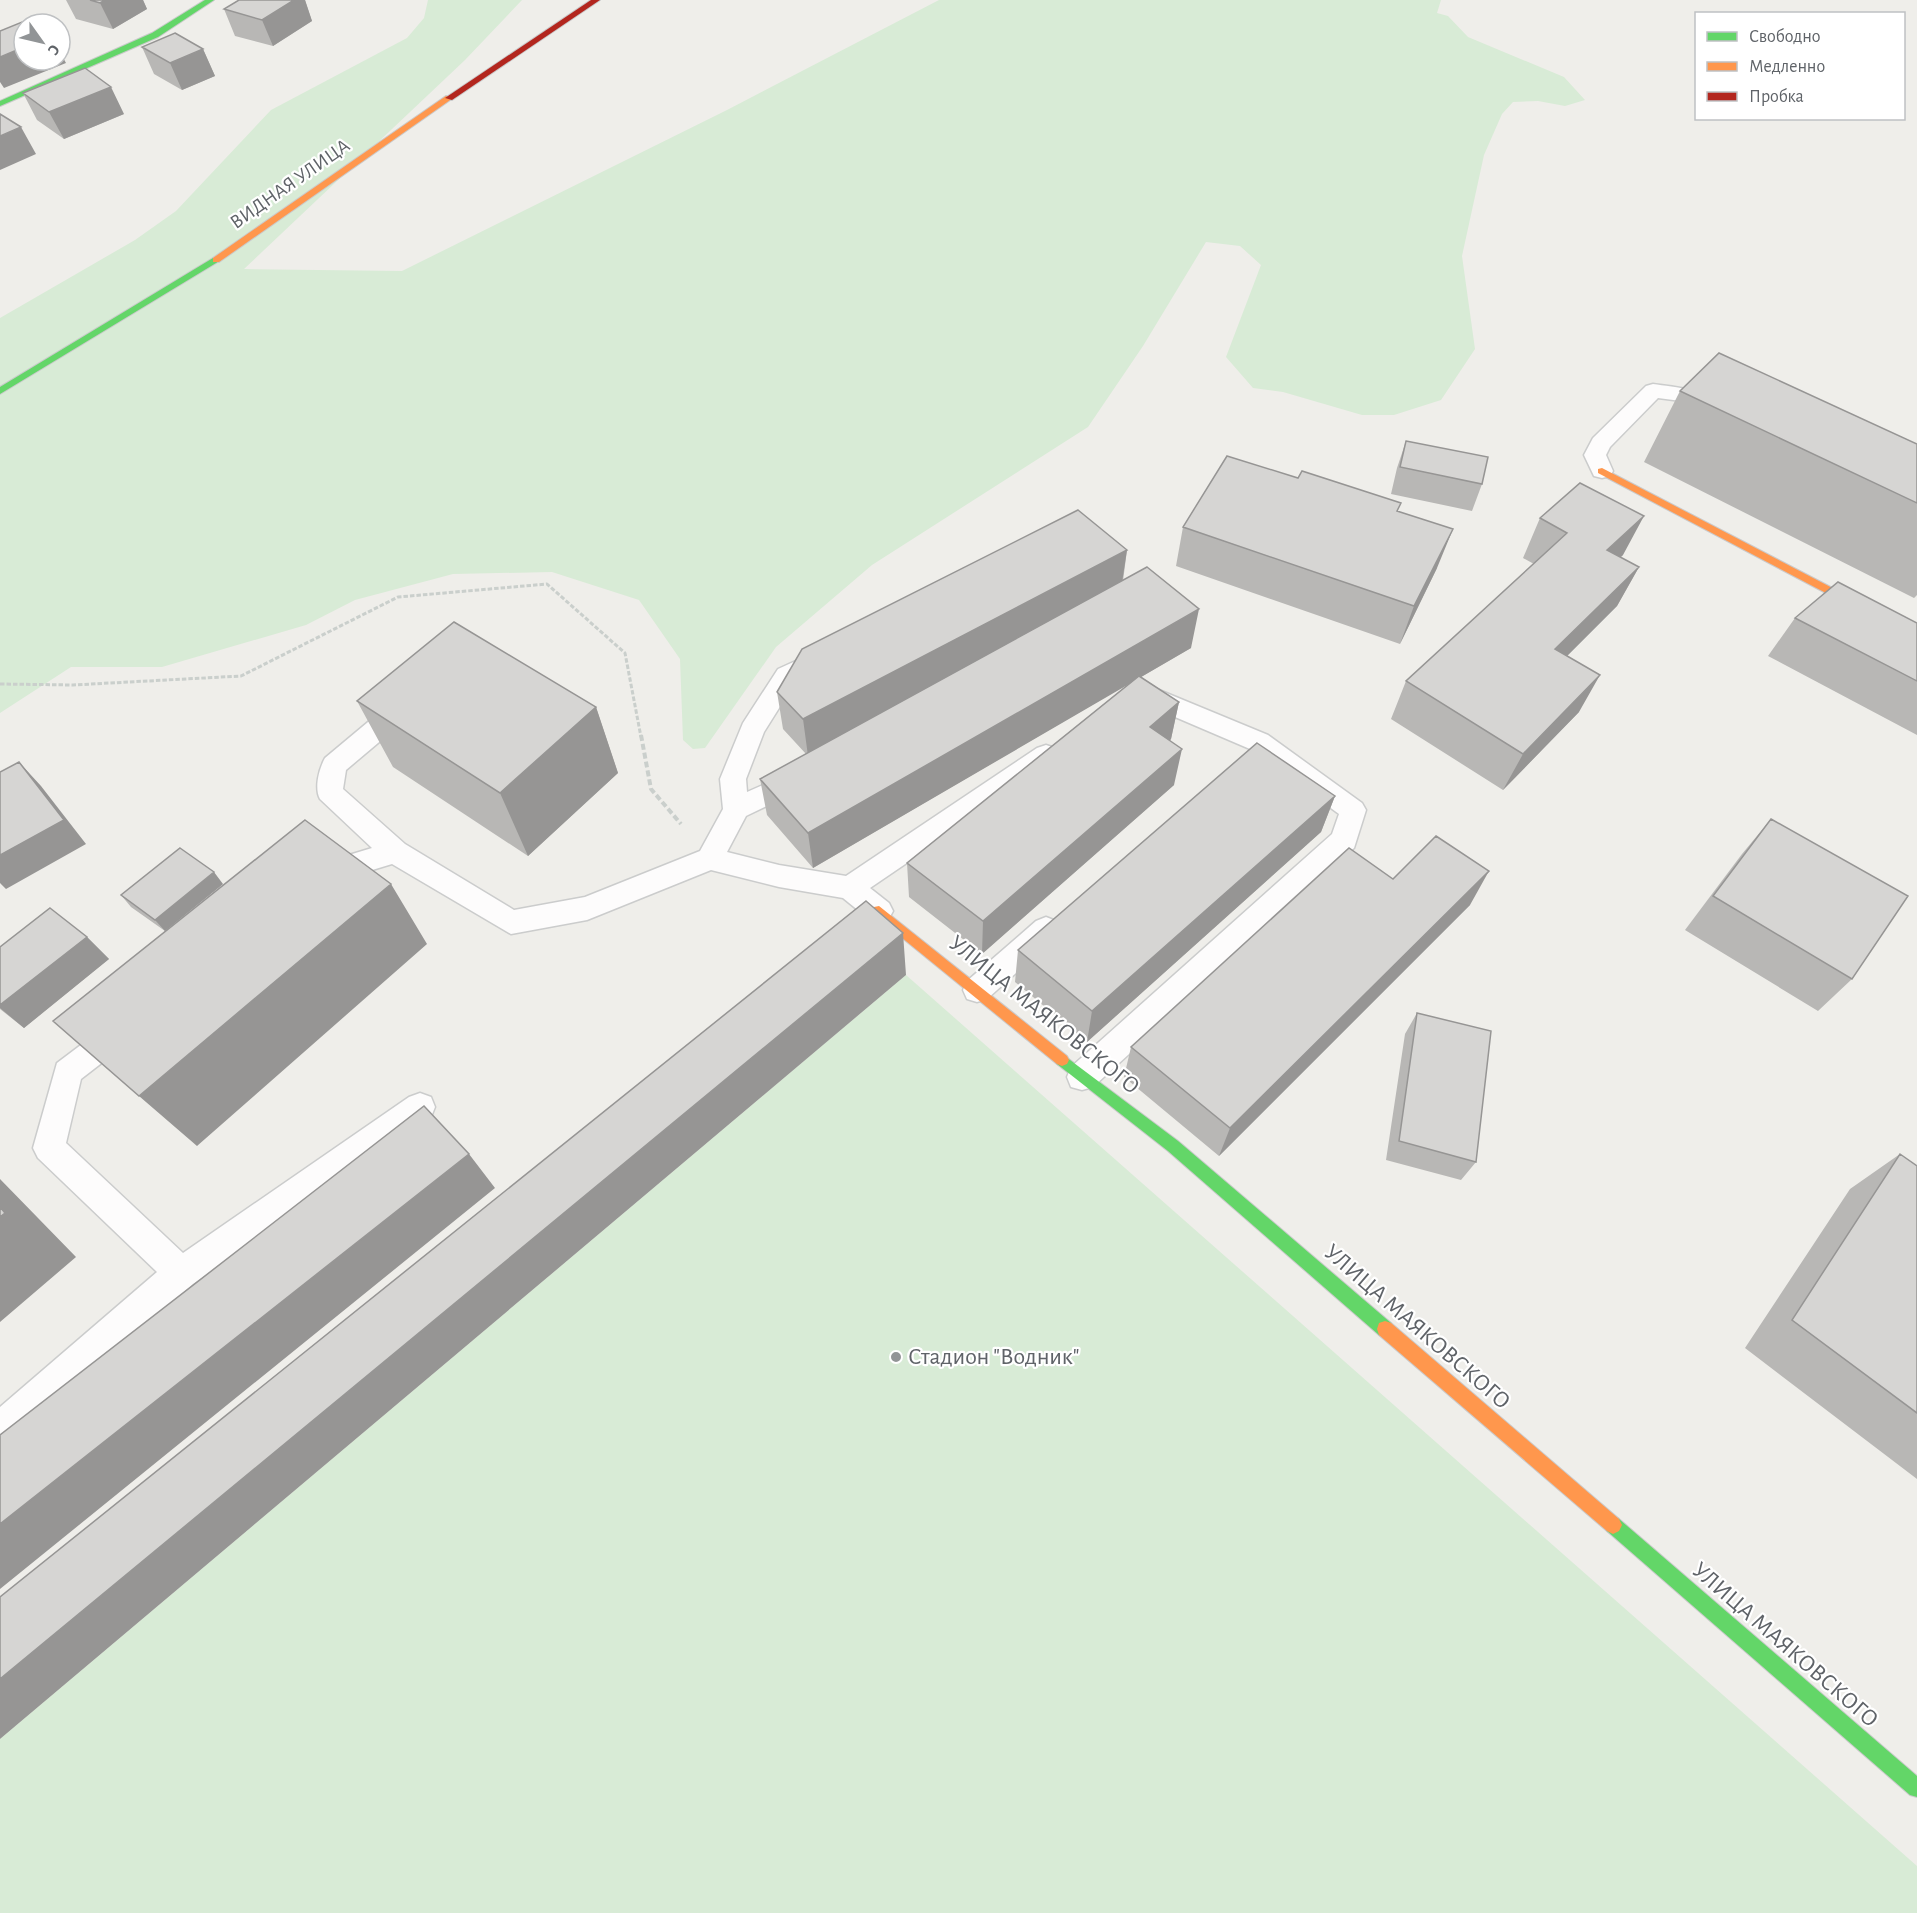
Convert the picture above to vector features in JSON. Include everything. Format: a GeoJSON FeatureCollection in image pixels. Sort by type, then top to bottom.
{"type":"FeatureCollection","features":[{"type":"Feature","properties":{"kind":"street"},"geometry":{"type":"LineString","coordinates":[[0,104],[155,35],[210,0]]}},
{"type":"Feature","properties":{"kind":"street","name":"ВИДНАЯ УЛИЦА"},"geometry":{"type":"LineString","coordinates":[[0,391],[197,273],[522,47],[596,0]]}},
{"type":"Feature","properties":{"kind":"street"},"geometry":{"type":"LineString","coordinates":[[1602,471],[1917,637]]}},
{"type":"Feature","properties":{"kind":"street","name":"УЛИЦА МАЯКОВСКОГО"},"geometry":{"type":"LineString","coordinates":[[879,911],[1082,1077],[1173,1146],[1917,1788]]}},
{"type":"Feature","properties":{"kind":"lane"},"geometry":{"type":"LineString","coordinates":[[1602,471],[1595,455],[1601,443],[1653,391],[1686,395],[1738,420]]}},
{"type":"Feature","properties":{"kind":"lane"},"geometry":{"type":"LineString","coordinates":[[710,859],[736,809],[733,779],[752,730],[787,675],[829,653]]}},
{"type":"Feature","properties":{"kind":"lane"},"geometry":{"type":"LineString","coordinates":[[1082,1077],[1344,840],[1353,810],[1250,749],[1144,691],[1124,704]]}},
{"type":"Feature","properties":{"kind":"lane"},"geometry":{"type":"LineString","coordinates":[[401,709],[334,765],[329,792],[395,852],[511,922],[587,908],[710,859],[779,876],[850,888],[879,911],[833,948]]}},
{"type":"Feature","properties":{"kind":"lane"},"geometry":{"type":"LineString","coordinates":[[850,888],[886,861],[1064,744]]}},
{"type":"Feature","properties":{"kind":"lane"},"geometry":{"type":"LineString","coordinates":[[736,809],[821,768]]}},
{"type":"Feature","properties":{"kind":"lane"},"geometry":{"type":"LineString","coordinates":[[308,887],[327,873],[395,852]]}},
{"type":"Feature","properties":{"kind":"lane"},"geometry":{"type":"LineString","coordinates":[[977,990],[1065,913]]}},
{"type":"Feature","properties":{"kind":"lane"},"geometry":{"type":"LineString","coordinates":[[142,1015],[68,1072],[49,1148],[181,1273]]}},
{"type":"Feature","properties":{"kind":"lane"},"geometry":{"type":"LineString","coordinates":[[0,1430],[181,1273],[420,1107]]}},
{"type":"Feature","properties":{"kind":"green space"},"geometry":{"type":"Polygon","coordinates":[[[428,0],[522,0],[465,60],[244,269],[402,271],[727,110],[939,0],[1441,0],[1437,13],[1448,16],[1468,37],[1564,77],[1585,100],[1565,106],[1538,101],[1513,102],[1502,114],[1484,155],[1462,256],[1475,349],[1441,400],[1394,415],[1362,415],[1283,392],[1253,388],[1226,357],[1261,265],[1240,246],[1206,242],[1143,346],[1088,427],[872,565],[776,647],[705,748],[693,749],[683,740],[680,659],[639,600],[552,572],[453,574],[355,600],[306,625],[162,667],[71,667],[0,713],[0,318],[135,240],[176,211],[271,110],[407,38],[424,18],[428,0]]]}},
{"type":"Feature","properties":{"kind":"green space","name":"Стадион \"Водник\""},"geometry":{"type":"Polygon","coordinates":[[[906,975],[1917,1866],[1917,1913],[0,1913],[0,1739],[906,975]]]}},
{"type":"Feature","properties":{"kind":"building"},"geometry":{"type":"Polygon","coordinates":[[[239,0],[294,0],[262,20],[224,9],[239,0]]]}},
{"type":"Feature","properties":{"kind":"building"},"geometry":{"type":"Polygon","coordinates":[[[12,26],[12,52],[0,57],[0,31],[12,26]]]}},
{"type":"Feature","properties":{"kind":"building"},"geometry":{"type":"Polygon","coordinates":[[[175,33],[203,49],[170,63],[142,47],[175,33]]]}},
{"type":"Feature","properties":{"kind":"building"},"geometry":{"type":"Polygon","coordinates":[[[85,68],[111,87],[49,112],[23,93],[85,68]]]}},
{"type":"Feature","properties":{"kind":"building"},"geometry":{"type":"Polygon","coordinates":[[[0,114],[21,127],[0,136],[0,114]]]}},
{"type":"Feature","properties":{"kind":"building"},"geometry":{"type":"Polygon","coordinates":[[[1719,353],[1917,444],[1917,503],[1680,391],[1719,353]]]}},
{"type":"Feature","properties":{"kind":"building"},"geometry":{"type":"Polygon","coordinates":[[[1406,441],[1488,457],[1482,484],[1400,467],[1406,441]]]}},
{"type":"Feature","properties":{"kind":"building"},"geometry":{"type":"Polygon","coordinates":[[[1227,456],[1298,478],[1302,471],[1401,503],[1397,511],[1453,529],[1414,606],[1183,527],[1227,456]]]}},
{"type":"Feature","properties":{"kind":"building"},"geometry":{"type":"Polygon","coordinates":[[[1580,483],[1644,516],[1607,550],[1639,567],[1555,649],[1600,675],[1523,754],[1406,681],[1567,533],[1540,518],[1580,483]]]}},
{"type":"Feature","properties":{"kind":"building"},"geometry":{"type":"Polygon","coordinates":[[[1078,510],[1127,550],[803,719],[777,692],[802,649],[1078,510]]]}},
{"type":"Feature","properties":{"kind":"building"},"geometry":{"type":"Polygon","coordinates":[[[1147,567],[1199,609],[808,833],[760,779],[1147,567]]]}},
{"type":"Feature","properties":{"kind":"building"},"geometry":{"type":"Polygon","coordinates":[[[1838,582],[1917,623],[1917,681],[1795,618],[1838,582]]]}},
{"type":"Feature","properties":{"kind":"building"},"geometry":{"type":"Polygon","coordinates":[[[454,622],[596,707],[500,793],[357,701],[454,622]]]}},
{"type":"Feature","properties":{"kind":"building"},"geometry":{"type":"Polygon","coordinates":[[[1139,676],[1179,702],[1150,727],[1182,749],[983,921],[907,863],[1139,676]]]}},
{"type":"Feature","properties":{"kind":"building"},"geometry":{"type":"Polygon","coordinates":[[[1257,743],[1335,796],[1092,1011],[1018,950],[1257,743]]]}},
{"type":"Feature","properties":{"kind":"building"},"geometry":{"type":"Polygon","coordinates":[[[19,762],[64,820],[0,855],[0,772],[19,762]]]}},
{"type":"Feature","properties":{"kind":"building"},"geometry":{"type":"Polygon","coordinates":[[[1771,819],[1908,896],[1852,979],[1713,896],[1771,819]]]}},
{"type":"Feature","properties":{"kind":"building"},"geometry":{"type":"Polygon","coordinates":[[[305,820],[391,884],[139,1096],[53,1021],[305,820]]]}},
{"type":"Feature","properties":{"kind":"building"},"geometry":{"type":"Polygon","coordinates":[[[1436,836],[1489,871],[1230,1128],[1131,1047],[1349,848],[1393,879],[1436,836]]]}},
{"type":"Feature","properties":{"kind":"building"},"geometry":{"type":"Polygon","coordinates":[[[180,848],[214,872],[155,920],[121,895],[180,848]]]}},
{"type":"Feature","properties":{"kind":"building"},"geometry":{"type":"Polygon","coordinates":[[[866,901],[903,933],[0,1679],[0,1597],[866,901]]]}},
{"type":"Feature","properties":{"kind":"building"},"geometry":{"type":"Polygon","coordinates":[[[50,908],[87,937],[0,1005],[0,947],[50,908]]]}},
{"type":"Feature","properties":{"kind":"building"},"geometry":{"type":"Polygon","coordinates":[[[1417,1013],[1491,1031],[1476,1162],[1399,1141],[1417,1013]]]}},
{"type":"Feature","properties":{"kind":"building"},"geometry":{"type":"Polygon","coordinates":[[[424,1106],[469,1154],[0,1524],[0,1435],[424,1106]]]}},
{"type":"Feature","properties":{"kind":"building"},"geometry":{"type":"Polygon","coordinates":[[[1900,1154],[1917,1166],[1917,1413],[1792,1320],[1900,1154]]]}},
{"type":"Feature","properties":{"kind":"building"},"geometry":{"type":"Polygon","coordinates":[[[0,1207],[5,1213],[0,1217],[0,1207]]]}},
{"type":"Feature","properties":{"kind":"traffic: fast"},"geometry":{"type":"LineString","coordinates":[[0,104],[155,35],[210,0]]}},
{"type":"Feature","properties":{"kind":"traffic: fast"},"geometry":{"type":"LineString","coordinates":[[0,391],[216,260]]}},
{"type":"Feature","properties":{"kind":"traffic: fast"},"geometry":{"type":"LineString","coordinates":[[1062,1060],[1173,1146],[1385,1329]]}},
{"type":"Feature","properties":{"kind":"traffic: fast"},"geometry":{"type":"LineString","coordinates":[[1613,1525],[1917,1788]]}},
{"type":"Feature","properties":{"kind":"traffic: slow"},"geometry":{"type":"LineString","coordinates":[[216,260],[449,98]]}},
{"type":"Feature","properties":{"kind":"traffic: slow"},"geometry":{"type":"LineString","coordinates":[[1602,471],[1917,637]]}},
{"type":"Feature","properties":{"kind":"traffic: slow"},"geometry":{"type":"LineString","coordinates":[[879,911],[1062,1060]]}},
{"type":"Feature","properties":{"kind":"traffic: slow"},"geometry":{"type":"LineString","coordinates":[[1385,1329],[1613,1525]]}},
{"type":"Feature","properties":{"kind":"traffic: jam"},"geometry":{"type":"LineString","coordinates":[[449,98],[596,0]]}},
{"type":"Feature","properties":{"kind":"place","name":"Стадион \"Водник\""},"geometry":{"type":"Point","coordinates":[896,1357]}}]}
